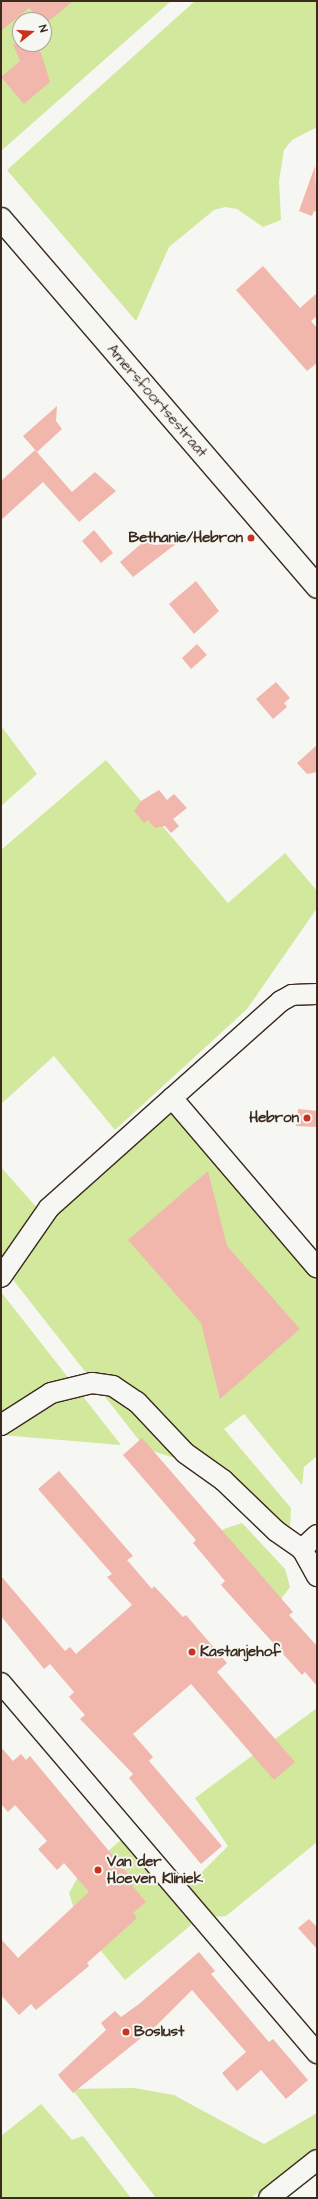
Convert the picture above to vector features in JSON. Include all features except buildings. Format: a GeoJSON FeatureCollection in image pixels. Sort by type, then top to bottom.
{"type":"FeatureCollection","features":[{"type":"Feature","properties":{"kind":"main road","name":"Amersfoortsestraat"},"geometry":{"type":"LineString","coordinates":[[1,219],[315,585]]}},
{"type":"Feature","properties":{"kind":"street"},"geometry":{"type":"LineString","coordinates":[[1,1277],[49,1208],[281,1001],[292,995],[317,994]]}},
{"type":"Feature","properties":{"kind":"street"},"geometry":{"type":"LineString","coordinates":[[172,1098],[317,1268]]}},
{"type":"Feature","properties":{"kind":"street"},"geometry":{"type":"LineString","coordinates":[[1,1425],[51,1393],[92,1383],[113,1386],[137,1402],[185,1453],[223,1480],[276,1530],[302,1549],[317,1576]]}},
{"type":"Feature","properties":{"kind":"street"},"geometry":{"type":"LineString","coordinates":[[302,1549],[317,1535]]}},
{"type":"Feature","properties":{"kind":"street"},"geometry":{"type":"LineString","coordinates":[[1,1683],[317,2053]]}},
{"type":"Feature","properties":{"kind":"street"},"geometry":{"type":"LineString","coordinates":[[269,2198],[317,2160]]}},
{"type":"Feature","properties":{"kind":"green space"},"geometry":{"type":"Polygon","coordinates":[[[1,1],[171,1],[1,151],[1,1]]]}},
{"type":"Feature","properties":{"kind":"green space"},"geometry":{"type":"Polygon","coordinates":[[[195,1],[317,1],[317,127],[292,140],[284,150],[279,181],[281,220],[263,227],[237,209],[225,207],[214,210],[169,247],[136,321],[7,170],[195,1]]]}},
{"type":"Feature","properties":{"kind":"green space"},"geometry":{"type":"Polygon","coordinates":[[[1,726],[37,774],[1,806],[1,726]]]}},
{"type":"Feature","properties":{"kind":"green space"},"geometry":{"type":"Polygon","coordinates":[[[106,760],[228,903],[285,853],[317,891],[317,908],[247,1009],[115,1130],[54,1056],[1,1104],[1,850],[106,760]]]}},
{"type":"Feature","properties":{"kind":"green space"},"geometry":{"type":"Polygon","coordinates":[[[170,1108],[317,1281],[317,1456],[304,1467],[302,1485],[244,1414],[224,1429],[291,1508],[289,1542],[194,1464],[146,1449],[10,1276],[44,1226],[170,1108]]]}},
{"type":"Feature","properties":{"kind":"green space"},"geometry":{"type":"Polygon","coordinates":[[[1,1167],[37,1208],[1,1260],[1,1167]]]}},
{"type":"Feature","properties":{"kind":"green space"},"geometry":{"type":"Polygon","coordinates":[[[1,1292],[121,1445],[1,1435],[1,1292]]]}},
{"type":"Feature","properties":{"kind":"green space"},"geometry":{"type":"Polygon","coordinates":[[[242,1523],[285,1569],[290,1587],[281,1599],[218,1535],[224,1529],[242,1523]]]}},
{"type":"Feature","properties":{"kind":"green space"},"geometry":{"type":"Polygon","coordinates":[[[317,1708],[317,1842],[226,1916],[213,1917],[187,1887],[228,1846],[195,1798],[317,1708]]]}},
{"type":"Feature","properties":{"kind":"green space"},"geometry":{"type":"Polygon","coordinates":[[[123,1838],[193,1919],[191,1925],[125,1980],[79,1924],[69,1893],[77,1879],[123,1838]]]}},
{"type":"Feature","properties":{"kind":"green space"},"geometry":{"type":"Polygon","coordinates":[[[134,2088],[174,2095],[264,2144],[317,2113],[317,2148],[251,2198],[156,2198],[72,2089],[134,2088]]]}},
{"type":"Feature","properties":{"kind":"green space"},"geometry":{"type":"Polygon","coordinates":[[[41,2104],[72,2140],[83,2136],[131,2198],[1,2198],[1,2136],[41,2104]]]}},
{"type":"Feature","properties":{"kind":"place","name":"Bethanie/Hebron"},"geometry":{"type":"Point","coordinates":[251,538]}},
{"type":"Feature","properties":{"kind":"place","name":"Hebron"},"geometry":{"type":"Point","coordinates":[307,1118]}},
{"type":"Feature","properties":{"kind":"place","name":"Kastanjehof"},"geometry":{"type":"Point","coordinates":[192,1652]}},
{"type":"Feature","properties":{"kind":"place","name":"Van der Hoeven Kliniek"},"geometry":{"type":"Point","coordinates":[98,1870]}},
{"type":"Feature","properties":{"kind":"place","name":"Boslust"},"geometry":{"type":"Point","coordinates":[126,2032]}}]}
